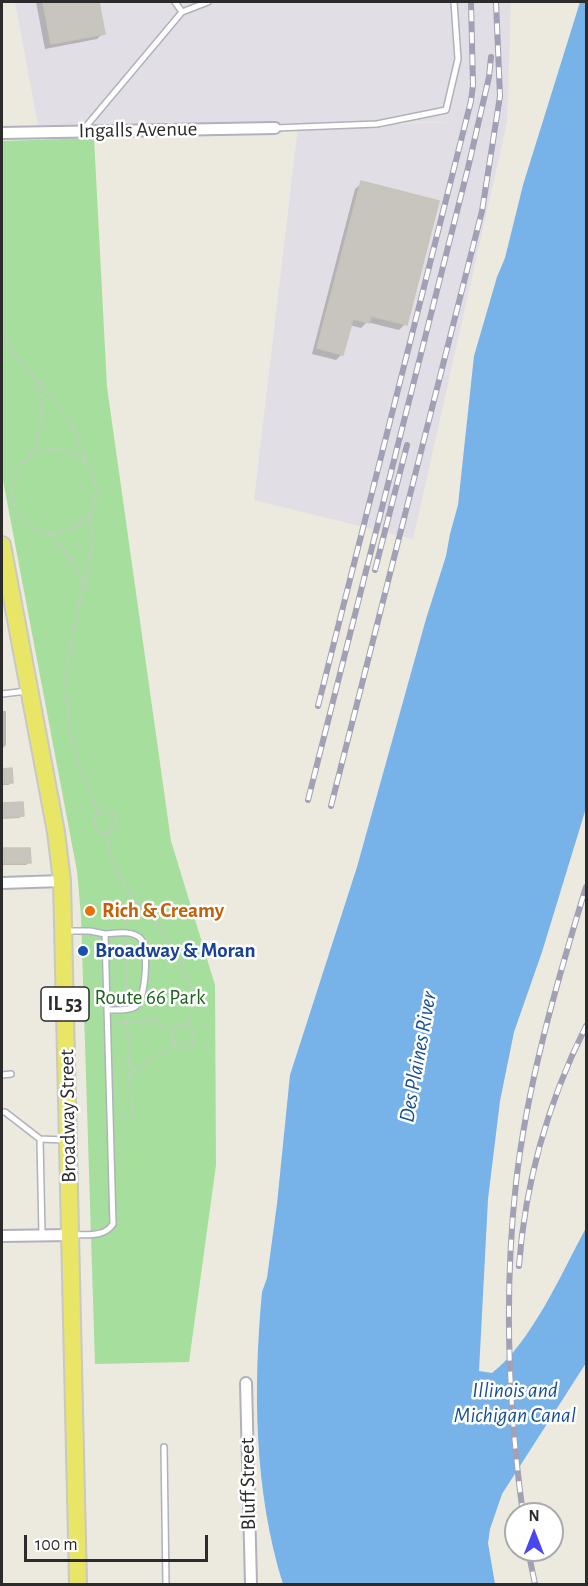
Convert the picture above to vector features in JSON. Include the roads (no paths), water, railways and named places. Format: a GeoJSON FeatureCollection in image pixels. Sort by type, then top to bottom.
{"type":"FeatureCollection","features":[{"type":"Feature","properties":{"kind":"main road","name":"Broadway Street"},"geometry":{"type":"LineString","coordinates":[[2,545],[56,832],[62,881],[78,1584]]}},
{"type":"Feature","properties":{"kind":"street","name":"Ingalls Avenue"},"geometry":{"type":"LineString","coordinates":[[2,133],[275,128]]}},
{"type":"Feature","properties":{"kind":"street"},"geometry":{"type":"LineString","coordinates":[[2,883],[62,881]]}},
{"type":"Feature","properties":{"kind":"street"},"geometry":{"type":"LineString","coordinates":[[2,1236],[70,1235]]}},
{"type":"Feature","properties":{"kind":"street","name":"Bluff Street"},"geometry":{"type":"LineString","coordinates":[[246,1383],[251,1584]]}},
{"type":"Feature","properties":{"kind":"lane"},"geometry":{"type":"LineString","coordinates":[[175,2],[182,12]]}},
{"type":"Feature","properties":{"kind":"lane"},"geometry":{"type":"LineString","coordinates":[[81,131],[182,12],[208,2]]}},
{"type":"Feature","properties":{"kind":"lane"},"geometry":{"type":"LineString","coordinates":[[275,128],[377,124],[446,110],[458,59],[454,2]]}},
{"type":"Feature","properties":{"kind":"lane"},"geometry":{"type":"LineString","coordinates":[[2,694],[29,691]]}},
{"type":"Feature","properties":{"kind":"lane"},"geometry":{"type":"LineString","coordinates":[[64,931],[126,933],[141,938],[146,948],[142,1000],[136,1007],[107,1010]]}},
{"type":"Feature","properties":{"kind":"lane"},"geometry":{"type":"LineString","coordinates":[[70,1235],[102,1234],[108,1231],[112,1224],[105,934]]}},
{"type":"Feature","properties":{"kind":"lane"},"geometry":{"type":"LineString","coordinates":[[2,1075],[10,1074]]}},
{"type":"Feature","properties":{"kind":"lane"},"geometry":{"type":"LineString","coordinates":[[2,1112],[40,1139],[68,1140]]}},
{"type":"Feature","properties":{"kind":"lane"},"geometry":{"type":"LineString","coordinates":[[40,1139],[42,1235]]}},
{"type":"Feature","properties":{"kind":"lane"},"geometry":{"type":"LineString","coordinates":[[164,1448],[166,1584]]}},
{"type":"Feature","properties":{"kind":"water"},"geometry":{"type":"Polygon","coordinates":[[[580,2],[586,2],[586,808],[542,952],[514,1032],[500,1101],[488,1199],[479,1371],[492,1373],[507,1360],[520,1343],[545,1305],[586,1228],[586,1363],[502,1494],[490,1529],[488,1543],[495,1584],[283,1584],[273,1549],[261,1476],[257,1365],[262,1292],[267,1278],[277,1204],[290,1075],[357,867],[426,619],[446,556],[458,505],[474,356],[497,277],[505,258],[523,185],[580,2]]]}},
{"type":"Feature","properties":{"kind":"railway"},"geometry":{"type":"LineString","coordinates":[[318,706],[471,101],[473,85],[471,2]]}},
{"type":"Feature","properties":{"kind":"railway"},"geometry":{"type":"LineString","coordinates":[[331,806],[482,211],[500,96],[496,2]]}},
{"type":"Feature","properties":{"kind":"railway"},"geometry":{"type":"LineString","coordinates":[[308,800],[468,168],[489,77],[491,57]]}},
{"type":"Feature","properties":{"kind":"railway"},"geometry":{"type":"LineString","coordinates":[[375,570],[407,445]]}},
{"type":"Feature","properties":{"kind":"railway"},"geometry":{"type":"LineString","coordinates":[[522,1502],[509,1349],[510,1265],[516,1183],[535,1071],[586,887]]}},
{"type":"Feature","properties":{"kind":"railway"},"geometry":{"type":"LineString","coordinates":[[519,1266],[527,1204],[541,1143],[561,1083],[586,1026]]}},
{"type":"Feature","properties":{"kind":"railway"},"geometry":{"type":"LineString","coordinates":[[530,1562],[535,1584]]}},
{"type":"Feature","properties":{"kind":"place","name":"Rich & Creamy"},"geometry":{"type":"Point","coordinates":[90,911]}},
{"type":"Feature","properties":{"kind":"place","name":"Broadway & Moran"},"geometry":{"type":"Point","coordinates":[83,951]}},
{"type":"Feature","properties":{"kind":"park label","name":"Route 66 Park"},"geometry":{"type":"Point","coordinates":[150,998]}},
{"type":"Feature","properties":{"kind":"water label","name":"Des Plaines River"},"geometry":{"type":"Point","coordinates":[418,1057]}},
{"type":"Feature","properties":{"kind":"water label","name":"Illinois and Michigan Canal"},"geometry":{"type":"Point","coordinates":[515,1402]}}]}
